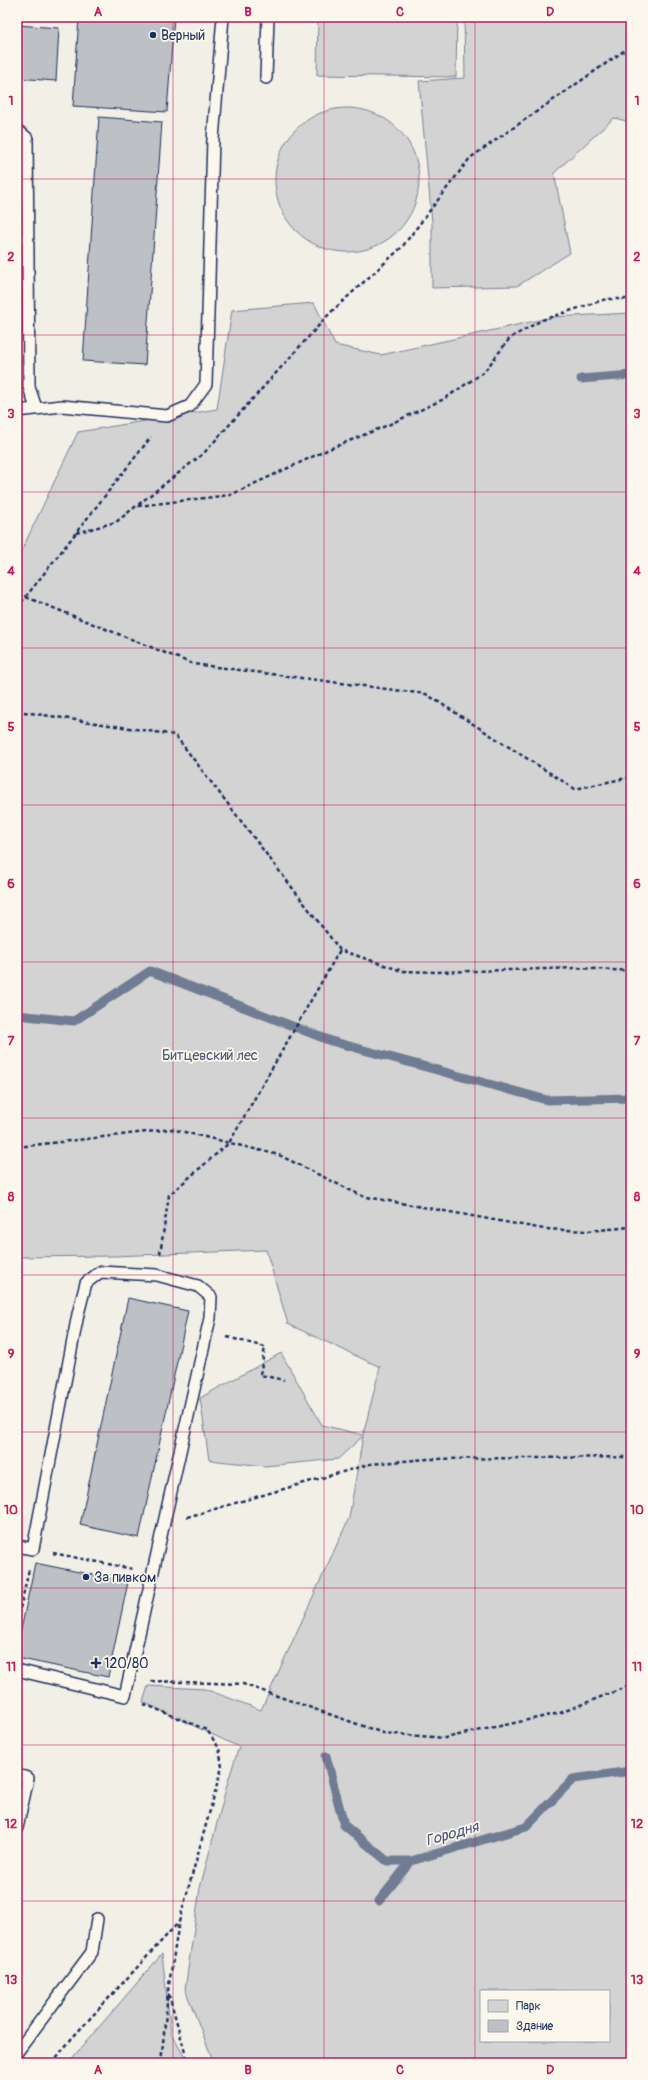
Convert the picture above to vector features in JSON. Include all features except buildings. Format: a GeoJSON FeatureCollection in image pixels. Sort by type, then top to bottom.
{"type":"FeatureCollection","features":[{"type":"Feature","properties":{"kind":"lane"},"geometry":{"type":"LineString","coordinates":[[17,411],[62,406],[167,416],[190,406],[206,384],[213,139],[223,17]]}},
{"type":"Feature","properties":{"kind":"lane"},"geometry":{"type":"LineString","coordinates":[[266,78],[268,17]]}},
{"type":"Feature","properties":{"kind":"lane"},"geometry":{"type":"LineString","coordinates":[[17,130],[27,138],[29,387],[36,408]]}},
{"type":"Feature","properties":{"kind":"lane"},"geometry":{"type":"LineString","coordinates":[[17,1546],[33,1549],[86,1283],[100,1272],[157,1275],[198,1286],[211,1297],[210,1318],[125,1696],[17,1670]]}},
{"type":"Feature","properties":{"kind":"lane"},"geometry":{"type":"LineString","coordinates":[[17,1775],[28,1778],[17,1828]]}},
{"type":"Feature","properties":{"kind":"lane"},"geometry":{"type":"LineString","coordinates":[[17,2052],[92,1952],[97,1919]]}},
{"type":"Feature","properties":{"kind":"path"},"geometry":{"type":"LineString","coordinates":[[76,533],[116,522],[204,453],[330,313],[402,247],[470,158],[631,46]]}},
{"type":"Feature","properties":{"kind":"path"},"geometry":{"type":"LineString","coordinates":[[137,506],[230,495],[327,450],[388,425],[444,399],[484,372],[510,338],[542,320],[606,299],[631,300]]}},
{"type":"Feature","properties":{"kind":"path"},"geometry":{"type":"LineString","coordinates":[[17,608],[167,416]]}},
{"type":"Feature","properties":{"kind":"path"},"geometry":{"type":"LineString","coordinates":[[26,597],[193,664],[426,694],[575,789],[631,777]]}},
{"type":"Feature","properties":{"kind":"path"},"geometry":{"type":"LineString","coordinates":[[17,711],[174,735],[340,950],[402,971],[437,972],[579,968],[631,970]]}},
{"type":"Feature","properties":{"kind":"path"},"geometry":{"type":"LineString","coordinates":[[157,1275],[169,1195],[229,1143],[340,950]]}},
{"type":"Feature","properties":{"kind":"path"},"geometry":{"type":"LineString","coordinates":[[17,1147],[172,1129],[279,1155],[362,1196],[544,1229],[588,1231],[631,1227]]}},
{"type":"Feature","properties":{"kind":"path"},"geometry":{"type":"LineString","coordinates":[[207,1332],[265,1347],[260,1375],[284,1380]]}},
{"type":"Feature","properties":{"kind":"path"},"geometry":{"type":"LineString","coordinates":[[163,1524],[370,1464],[427,1459],[631,1457]]}},
{"type":"Feature","properties":{"kind":"path"},"geometry":{"type":"LineString","coordinates":[[17,1622],[33,1549],[153,1573]]}},
{"type":"Feature","properties":{"kind":"path"},"geometry":{"type":"LineString","coordinates":[[128,1681],[171,1680],[243,1684],[383,1732],[445,1738],[560,1713],[631,1686]]}},
{"type":"Feature","properties":{"kind":"path"},"geometry":{"type":"LineString","coordinates":[[125,1696],[207,1730],[219,1748],[222,1767],[179,1922],[168,1991],[161,2063]]}},
{"type":"Feature","properties":{"kind":"path"},"geometry":{"type":"LineString","coordinates":[[52,2063],[72,2038],[179,1922]]}},
{"type":"Feature","properties":{"kind":"path"},"geometry":{"type":"LineString","coordinates":[[168,1991],[188,2063]]}},
{"type":"Feature","properties":{"kind":"green space"},"geometry":{"type":"Polygon","coordinates":[[[318,17],[457,17],[456,77],[317,75],[318,17]]]}},
{"type":"Feature","properties":{"kind":"green space"},"geometry":{"type":"Polygon","coordinates":[[[464,17],[631,17],[631,122],[614,118],[554,173],[570,253],[517,286],[432,288],[432,222],[419,81],[465,78],[464,17]]]}},
{"type":"Feature","properties":{"kind":"green space"},"geometry":{"type":"Polygon","coordinates":[[[347,108],[368,111],[387,120],[398,129],[407,140],[416,159],[419,180],[416,201],[407,220],[398,231],[387,240],[368,249],[347,252],[326,249],[307,240],[296,231],[287,220],[278,201],[275,180],[278,159],[287,140],[296,129],[307,120],[326,111],[347,108]]]}},
{"type":"Feature","properties":{"kind":"green space","name":"Битцевский лес"},"geometry":{"type":"Polygon","coordinates":[[[314,303],[335,345],[381,355],[553,317],[631,313],[631,2063],[214,2063],[185,1989],[200,1888],[228,1781],[239,1747],[143,1702],[148,1686],[205,1689],[261,1710],[349,1518],[363,1436],[338,1459],[265,1466],[209,1460],[200,1398],[281,1353],[322,1425],[363,1435],[380,1367],[288,1324],[266,1250],[114,1256],[17,1257],[17,560],[78,432],[217,409],[232,310],[314,303]]]}},
{"type":"Feature","properties":{"kind":"green space"},"geometry":{"type":"Polygon","coordinates":[[[162,1954],[171,2033],[188,2063],[68,2063],[162,1954]]]}},
{"type":"Feature","properties":{"kind":"waterway"},"geometry":{"type":"LineString","coordinates":[[581,379],[631,375]]}},
{"type":"Feature","properties":{"kind":"waterway"},"geometry":{"type":"LineString","coordinates":[[17,1015],[74,1021],[150,971],[331,1041],[547,1100],[631,1098]]}},
{"type":"Feature","properties":{"kind":"waterway","name":"Городня"},"geometry":{"type":"LineString","coordinates":[[326,1756],[344,1825],[387,1861],[411,1861],[526,1827],[573,1779],[631,1771]]}},
{"type":"Feature","properties":{"kind":"waterway"},"geometry":{"type":"LineString","coordinates":[[379,1901],[411,1861]]}},
{"type":"Feature","properties":{"kind":"place","name":"Верный"},"geometry":{"type":"Point","coordinates":[153,35]}},
{"type":"Feature","properties":{"kind":"place","name":"За пивком"},"geometry":{"type":"Point","coordinates":[86,1577]}},
{"type":"Feature","properties":{"kind":"place","name":"120/80"},"geometry":{"type":"Point","coordinates":[96,1663]}}]}
